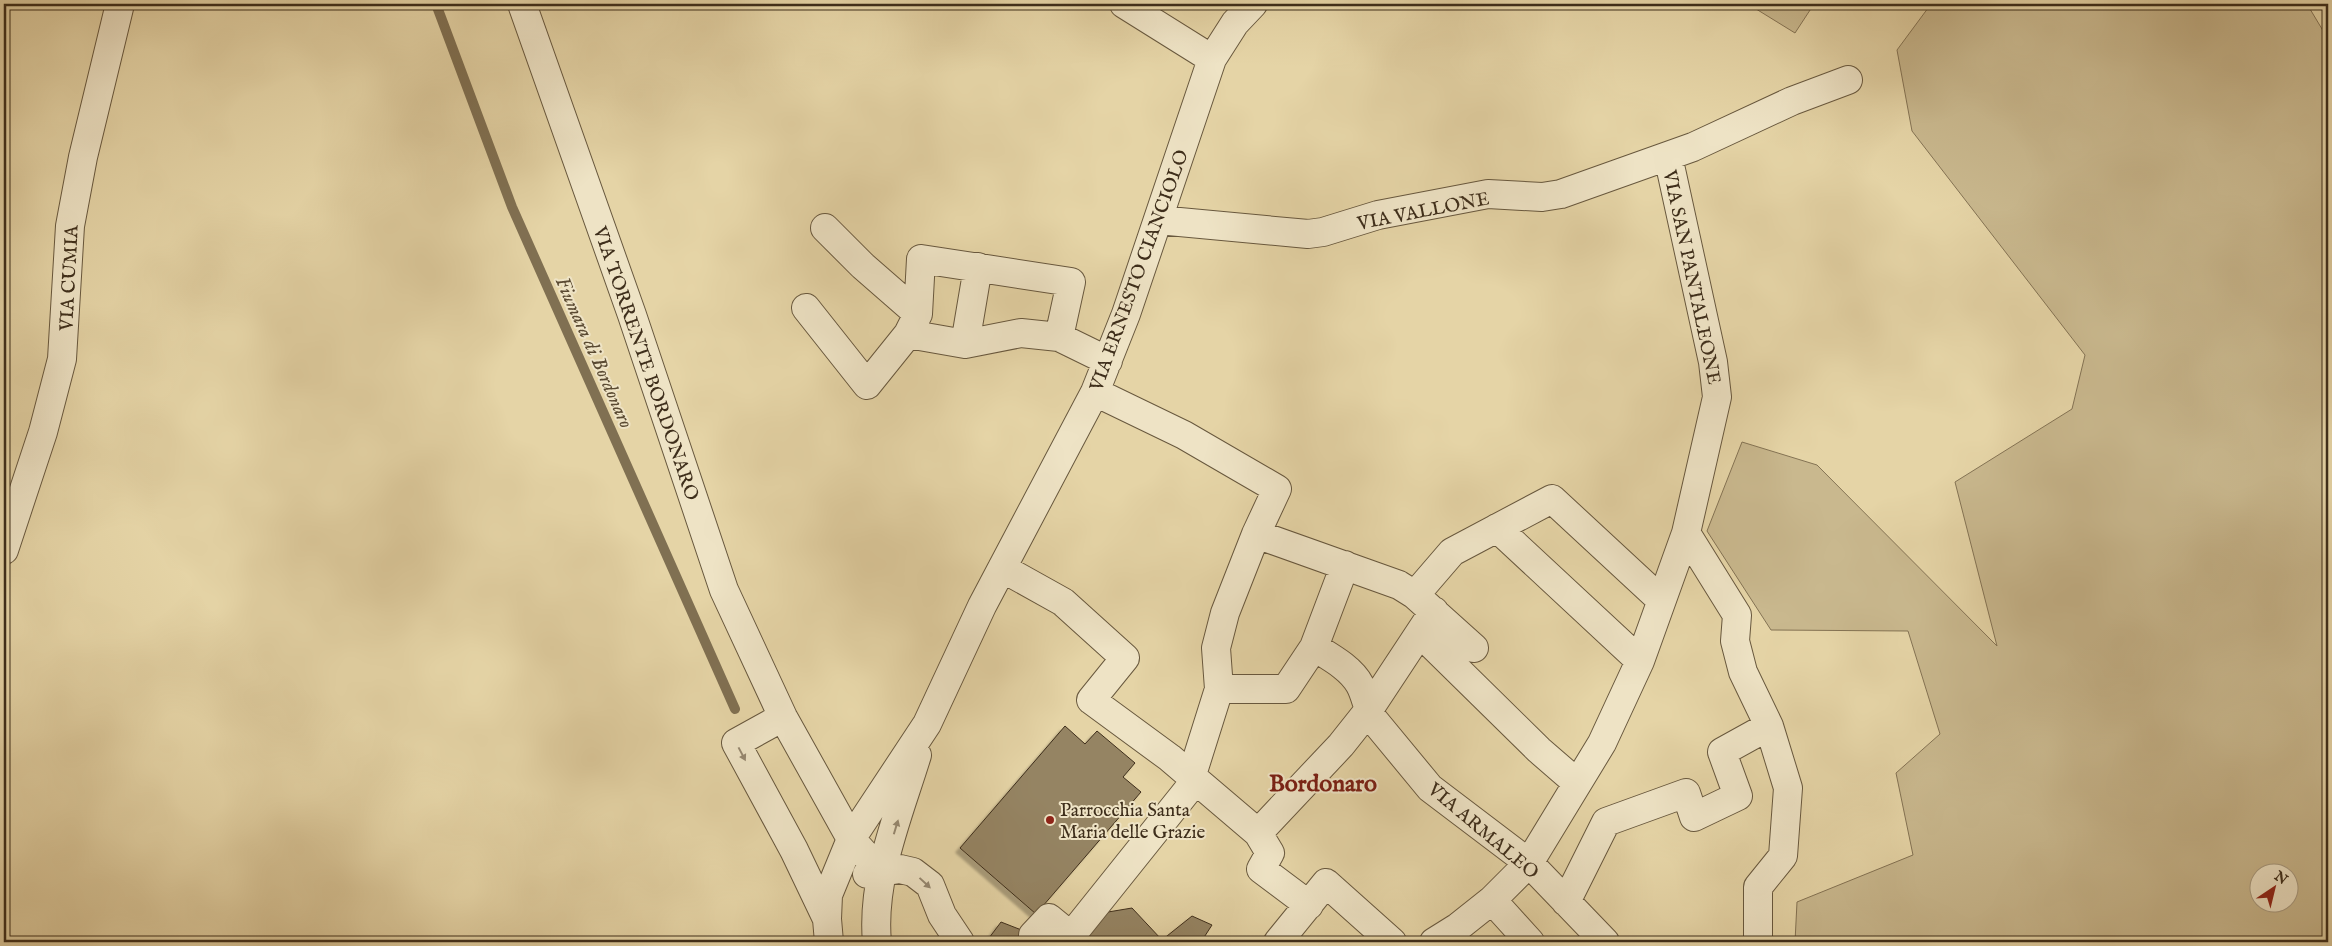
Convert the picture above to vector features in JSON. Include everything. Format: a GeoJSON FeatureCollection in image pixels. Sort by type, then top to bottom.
{"type":"FeatureCollection","features":[{"type":"Feature","properties":{"kind":"street","name":"VIA CUMIA"},"geometry":{"type":"LineString","coordinates":[[4,550],[43,432],[62,360],[70,226],[83,157],[120,4]]}},
{"type":"Feature","properties":{"kind":"street","name":"VIA TORRENTE BORDONARO"},"geometry":{"type":"LineString","coordinates":[[522,4],[635,324],[724,590],[783,717],[851,839],[882,873]]}},
{"type":"Feature","properties":{"kind":"street"},"geometry":{"type":"LineString","coordinates":[[1124,4],[1212,59]]}},
{"type":"Feature","properties":{"kind":"street","name":"VIA ERNESTO CIANCIOLO"},"geometry":{"type":"LineString","coordinates":[[926,724],[1002,568],[1095,392],[1108,361],[1158,220],[1212,59],[1236,23],[1253,4]]}},
{"type":"Feature","properties":{"kind":"street","name":"VIA VALLONE"},"geometry":{"type":"LineString","coordinates":[[1158,220],[1308,234],[1323,232],[1378,216],[1488,194],[1542,196],[1561,194],[1693,147],[1792,101],[1848,80]]}},
{"type":"Feature","properties":{"kind":"street","name":"VIA SAN PANTALEONE"},"geometry":{"type":"LineString","coordinates":[[1434,942],[1463,935],[1492,900],[1529,863],[1602,743],[1640,661],[1686,533],[1717,397],[1714,362],[1668,156]]}},
{"type":"Feature","properties":{"kind":"street"},"geometry":{"type":"LineString","coordinates":[[826,228],[863,266],[913,324],[965,344],[1021,334],[1059,337],[1108,361]]}},
{"type":"Feature","properties":{"kind":"street"},"geometry":{"type":"LineString","coordinates":[[806,308],[867,385],[913,324],[921,259],[1071,282],[1059,337]]}},
{"type":"Feature","properties":{"kind":"street"},"geometry":{"type":"LineString","coordinates":[[965,344],[978,267]]}},
{"type":"Feature","properties":{"kind":"street"},"geometry":{"type":"LineString","coordinates":[[1033,935],[1050,918],[1074,939],[1193,780],[1218,689],[1216,648],[1225,613],[1256,534],[1277,489],[1184,435],[1095,392]]}},
{"type":"Feature","properties":{"kind":"street"},"geometry":{"type":"LineString","coordinates":[[1258,833],[1341,744],[1368,711],[1423,613],[1452,552],[1552,498],[1661,600]]}},
{"type":"Feature","properties":{"kind":"street"},"geometry":{"type":"LineString","coordinates":[[1496,528],[1640,661]]}},
{"type":"Feature","properties":{"kind":"street"},"geometry":{"type":"LineString","coordinates":[[1686,533],[1737,615],[1736,641],[1743,672],[1769,726],[1788,788],[1783,856],[1758,887],[1758,942]]}},
{"type":"Feature","properties":{"kind":"street"},"geometry":{"type":"LineString","coordinates":[[1256,534],[1399,585],[1539,750],[1577,783]]}},
{"type":"Feature","properties":{"kind":"street"},"geometry":{"type":"LineString","coordinates":[[1218,689],[1286,689],[1314,647],[1345,565]]}},
{"type":"Feature","properties":{"kind":"street"},"geometry":{"type":"LineString","coordinates":[[1002,568],[1063,602],[1126,658],[1091,700],[1170,758],[1193,780],[1258,833],[1270,853],[1261,869],[1309,905]]}},
{"type":"Feature","properties":{"kind":"street"},"geometry":{"type":"LineString","coordinates":[[1423,613],[1474,648]]}},
{"type":"Feature","properties":{"kind":"street","name":"VIA ARMALEO"},"geometry":{"type":"LineString","coordinates":[[1314,647],[1350,671],[1360,685],[1368,711],[1430,788],[1529,863],[1605,942]]}},
{"type":"Feature","properties":{"kind":"street"},"geometry":{"type":"LineString","coordinates":[[783,717],[736,743],[794,850],[828,931]]}},
{"type":"Feature","properties":{"kind":"street"},"geometry":{"type":"LineString","coordinates":[[828,931],[828,895],[851,839],[926,724]]}},
{"type":"Feature","properties":{"kind":"street"},"geometry":{"type":"LineString","coordinates":[[877,942],[876,918],[882,873],[926,724]]}},
{"type":"Feature","properties":{"kind":"street"},"geometry":{"type":"LineString","coordinates":[[1566,902],[1606,822],[1686,793],[1694,817],[1738,796],[1722,752],[1769,726]]}},
{"type":"Feature","properties":{"kind":"street"},"geometry":{"type":"LineString","coordinates":[[794,850],[837,871],[860,875],[900,869],[913,872],[930,885],[942,915],[960,942]]}},
{"type":"Feature","properties":{"kind":"street"},"geometry":{"type":"LineString","coordinates":[[1278,942],[1326,883],[1392,942]]}},
{"type":"Feature","properties":{"kind":"street"},"geometry":{"type":"LineString","coordinates":[[1492,900],[1530,942]]}},
{"type":"Feature","properties":{"kind":"shaded area"},"geometry":{"type":"Polygon","coordinates":[[[1748,4],[1814,4],[1795,33],[1748,4]]]}},
{"type":"Feature","properties":{"kind":"shaded area"},"geometry":{"type":"Polygon","coordinates":[[[1931,4],[2307,4],[2328,39],[2328,942],[1795,942],[1797,902],[1913,855],[1896,773],[1940,734],[1908,631],[1771,630],[1707,531],[1742,442],[1817,465],[1997,646],[1955,482],[2072,409],[2085,355],[1912,131],[1897,50],[1931,4]]]}},
{"type":"Feature","properties":{"kind":"building","name":"Parrocchia Santa Maria delle Grazie"},"geometry":{"type":"Polygon","coordinates":[[[1065,726],[1085,744],[1097,731],[1135,763],[1123,777],[1141,792],[1036,914],[960,848],[1065,726]]]}},
{"type":"Feature","properties":{"kind":"building"},"geometry":{"type":"Polygon","coordinates":[[[1132,908],[1162,940],[1192,916],[1212,925],[1201,942],[1080,942],[1096,914],[1132,908]]]}},
{"type":"Feature","properties":{"kind":"building"},"geometry":{"type":"Polygon","coordinates":[[[1001,922],[1047,940],[1049,942],[986,942],[1001,922]]]}},
{"type":"Feature","properties":{"kind":"waterway","name":"Fiumara di Bordonaro"},"geometry":{"type":"LineString","coordinates":[[436,4],[512,207],[735,709]]}},
{"type":"Feature","properties":{"kind":"place","name":"Parrocchia Santa Maria delle Grazie"},"geometry":{"type":"Point","coordinates":[1050,820]}},
{"type":"Feature","properties":{"kind":"district","name":"Bordonaro"},"geometry":{"type":"Point","coordinates":[1323,783]}}]}
